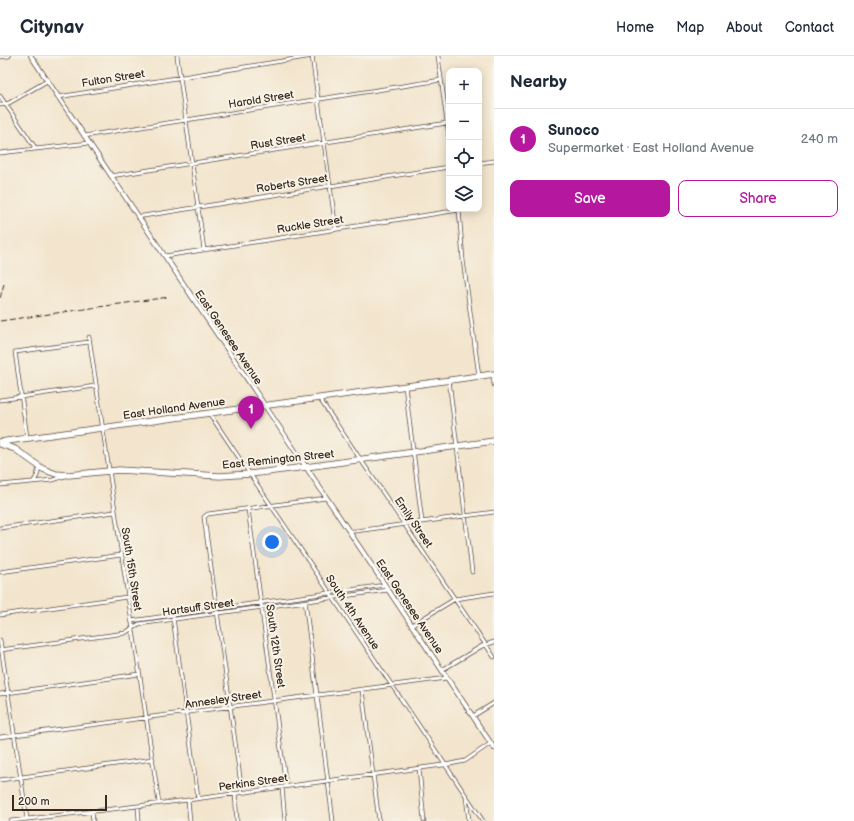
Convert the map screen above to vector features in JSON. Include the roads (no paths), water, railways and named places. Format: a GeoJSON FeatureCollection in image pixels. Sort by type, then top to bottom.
{"type":"FeatureCollection","features":[{"type":"Feature","properties":{"kind":"highway","name":"East Holland Avenue"},"geometry":{"type":"LineString","coordinates":[[0,443],[27,437],[493,374]]}},
{"type":"Feature","properties":{"kind":"highway","name":"East Remington Street"},"geometry":{"type":"LineString","coordinates":[[0,443],[15,449],[39,467],[51,473],[69,475],[107,470],[138,470],[220,476],[306,467],[494,441]]}},
{"type":"Feature","properties":{"kind":"main road","name":"East Genesee Avenue"},"geometry":{"type":"LineString","coordinates":[[31,56],[494,748]]}},
{"type":"Feature","properties":{"kind":"street"},"geometry":{"type":"LineString","coordinates":[[0,57],[9,56]]}},
{"type":"Feature","properties":{"kind":"street"},"geometry":{"type":"LineString","coordinates":[[177,56],[204,250]]}},
{"type":"Feature","properties":{"kind":"street"},"geometry":{"type":"LineString","coordinates":[[312,56],[336,229]]}},
{"type":"Feature","properties":{"kind":"street","name":"Fulton Street"},"geometry":{"type":"LineString","coordinates":[[58,97],[312,56]]}},
{"type":"Feature","properties":{"kind":"street"},"geometry":{"type":"LineString","coordinates":[[438,56],[446,116]]}},
{"type":"Feature","properties":{"kind":"street","name":"Harold Street"},"geometry":{"type":"LineString","coordinates":[[84,136],[441,80]]}},
{"type":"Feature","properties":{"kind":"street"},"geometry":{"type":"LineString","coordinates":[[0,106],[47,81]]}},
{"type":"Feature","properties":{"kind":"street"},"geometry":{"type":"LineString","coordinates":[[0,96],[36,149]]}},
{"type":"Feature","properties":{"kind":"street","name":"Rust Street"},"geometry":{"type":"LineString","coordinates":[[111,176],[446,123]]}},
{"type":"Feature","properties":{"kind":"street"},"geometry":{"type":"LineString","coordinates":[[0,153],[89,143]]}},
{"type":"Feature","properties":{"kind":"street"},"geometry":{"type":"LineString","coordinates":[[482,163],[494,161]]}},
{"type":"Feature","properties":{"kind":"street","name":"Roberts Street"},"geometry":{"type":"LineString","coordinates":[[138,217],[446,167]]}},
{"type":"Feature","properties":{"kind":"street","name":"Ruckle Street"},"geometry":{"type":"LineString","coordinates":[[164,256],[446,212]]}},
{"type":"Feature","properties":{"kind":"street"},"geometry":{"type":"LineString","coordinates":[[459,212],[463,260],[479,376]]}},
{"type":"Feature","properties":{"kind":"street","name":"South 15th Street"},"geometry":{"type":"LineString","coordinates":[[88,337],[107,470],[159,803]]}},
{"type":"Feature","properties":{"kind":"street"},"geometry":{"type":"LineString","coordinates":[[27,437],[15,352],[89,342]]}},
{"type":"Feature","properties":{"kind":"street"},"geometry":{"type":"LineString","coordinates":[[493,374],[494,385]]}},
{"type":"Feature","properties":{"kind":"street"},"geometry":{"type":"LineString","coordinates":[[449,380],[472,572]]}},
{"type":"Feature","properties":{"kind":"street"},"geometry":{"type":"LineString","coordinates":[[0,400],[95,386]]}},
{"type":"Feature","properties":{"kind":"street"},"geometry":{"type":"LineString","coordinates":[[405,386],[422,522]]}},
{"type":"Feature","properties":{"kind":"street","name":"Emily Street"},"geometry":{"type":"LineString","coordinates":[[319,398],[494,657]]}},
{"type":"Feature","properties":{"kind":"street","name":"South 4th Avenue"},"geometry":{"type":"LineString","coordinates":[[209,413],[483,821]]}},
{"type":"Feature","properties":{"kind":"street"},"geometry":{"type":"LineString","coordinates":[[34,481],[39,467]]}},
{"type":"Feature","properties":{"kind":"street"},"geometry":{"type":"LineString","coordinates":[[0,485],[53,480],[69,475]]}},
{"type":"Feature","properties":{"kind":"street"},"geometry":{"type":"LineString","coordinates":[[242,792],[204,516],[326,498]]}},
{"type":"Feature","properties":{"kind":"street","name":"South 12th Street"},"geometry":{"type":"LineString","coordinates":[[248,509],[286,786]]}},
{"type":"Feature","properties":{"kind":"street"},"geometry":{"type":"LineString","coordinates":[[0,528],[114,512]]}},
{"type":"Feature","properties":{"kind":"street"},"geometry":{"type":"LineString","coordinates":[[349,531],[494,512]]}},
{"type":"Feature","properties":{"kind":"street"},"geometry":{"type":"LineString","coordinates":[[0,572],[121,555]]}},
{"type":"Feature","properties":{"kind":"street","name":"Hartsuff Street"},"geometry":{"type":"LineString","coordinates":[[1,650],[125,633],[139,624],[174,618],[387,588]]}},
{"type":"Feature","properties":{"kind":"street"},"geometry":{"type":"LineString","coordinates":[[412,625],[455,599],[494,593]]}},
{"type":"Feature","properties":{"kind":"street"},"geometry":{"type":"LineString","coordinates":[[0,615],[127,598]]}},
{"type":"Feature","properties":{"kind":"street"},"geometry":{"type":"LineString","coordinates":[[305,600],[333,821]]}},
{"type":"Feature","properties":{"kind":"street"},"geometry":{"type":"LineString","coordinates":[[174,618],[198,798]]}},
{"type":"Feature","properties":{"kind":"street","name":"Hartsuff Street"},"geometry":{"type":"LineString","coordinates":[[131,621],[174,618]]}},
{"type":"Feature","properties":{"kind":"street"},"geometry":{"type":"LineString","coordinates":[[0,640],[28,819]]}},
{"type":"Feature","properties":{"kind":"street"},"geometry":{"type":"LineString","coordinates":[[442,670],[485,644],[494,642]]}},
{"type":"Feature","properties":{"kind":"street"},"geometry":{"type":"LineString","coordinates":[[0,694],[139,674]]}},
{"type":"Feature","properties":{"kind":"street","name":"Annesley Street"},"geometry":{"type":"LineString","coordinates":[[0,737],[447,678]]}},
{"type":"Feature","properties":{"kind":"street"},"geometry":{"type":"LineString","coordinates":[[362,690],[379,821]]}},
{"type":"Feature","properties":{"kind":"street"},"geometry":{"type":"LineString","coordinates":[[473,716],[494,703]]}},
{"type":"Feature","properties":{"kind":"street","name":"Perkins Street"},"geometry":{"type":"LineString","coordinates":[[11,821],[188,800],[445,765],[465,761],[491,743]]}},
{"type":"Feature","properties":{"kind":"street"},"geometry":{"type":"LineString","coordinates":[[0,780],[153,759]]}},
{"type":"Feature","properties":{"kind":"street"},"geometry":{"type":"LineString","coordinates":[[419,768],[424,821]]}},
{"type":"Feature","properties":{"kind":"street"},"geometry":{"type":"LineString","coordinates":[[282,787],[285,821]]}},
{"type":"Feature","properties":{"kind":"street"},"geometry":{"type":"LineString","coordinates":[[235,793],[237,821]]}},
{"type":"Feature","properties":{"kind":"street"},"geometry":{"type":"LineString","coordinates":[[466,796],[469,821]]}},
{"type":"Feature","properties":{"kind":"street"},"geometry":{"type":"LineString","coordinates":[[188,800],[190,821]]}},
{"type":"Feature","properties":{"kind":"street"},"geometry":{"type":"LineString","coordinates":[[138,806],[140,821]]}},
{"type":"Feature","properties":{"kind":"street"},"geometry":{"type":"LineString","coordinates":[[92,811],[93,821]]}},
{"type":"Feature","properties":{"kind":"railway"},"geometry":{"type":"LineString","coordinates":[[0,298],[4,284]]}},
{"type":"Feature","properties":{"kind":"railway"},"geometry":{"type":"LineString","coordinates":[[0,321],[169,297]]}},
{"type":"Feature","properties":{"kind":"place","name":"Sunoco"},"geometry":{"type":"Point","coordinates":[251,429]}}]}
